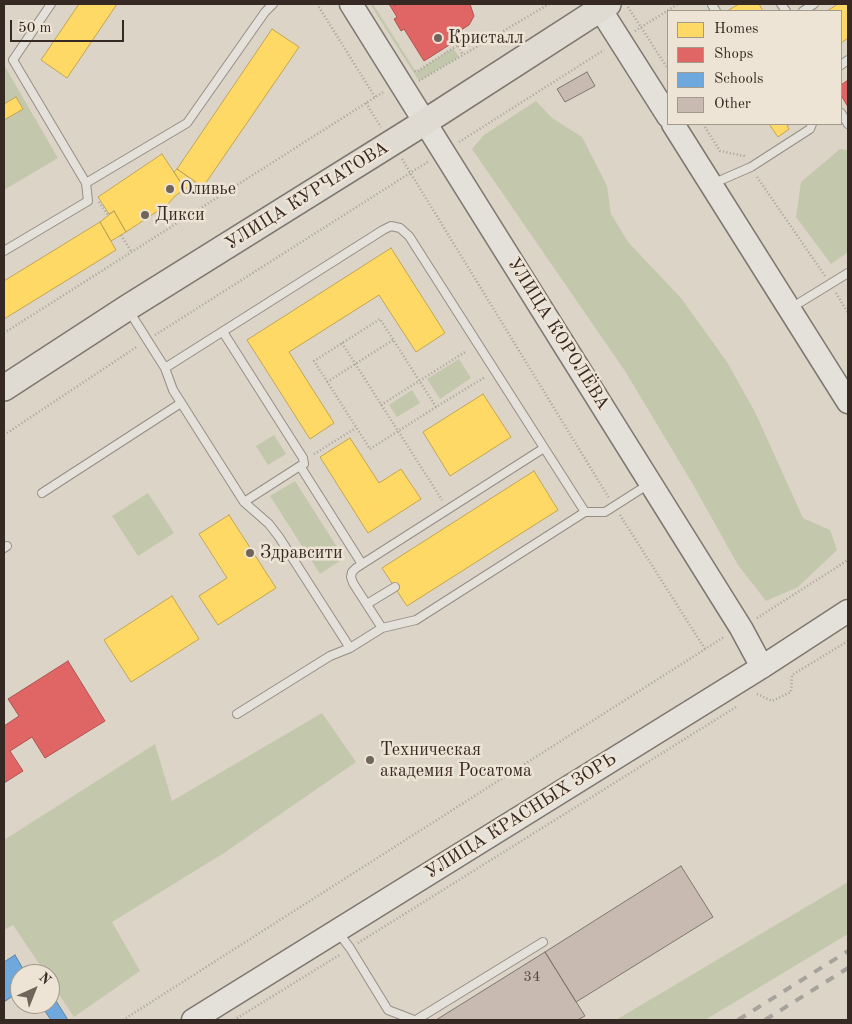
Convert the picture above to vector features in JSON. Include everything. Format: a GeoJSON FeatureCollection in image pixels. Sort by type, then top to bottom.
{"type":"FeatureCollection","features":[{"type":"Feature","properties":{"kind":"main road","name":"УЛИЦА КУРЧАТОВА"},"geometry":{"type":"LineString","coordinates":[[4,388],[127,308],[425,122],[602,5]]}},
{"type":"Feature","properties":{"kind":"street","name":"УЛИЦА КОРОЛЁВА"},"geometry":{"type":"LineString","coordinates":[[353,5],[741,628],[762,667]]}},
{"type":"Feature","properties":{"kind":"street"},"geometry":{"type":"LineString","coordinates":[[602,5],[620,40],[667,114]]}},
{"type":"Feature","properties":{"kind":"street"},"geometry":{"type":"LineString","coordinates":[[674,125],[848,402]]}},
{"type":"Feature","properties":{"kind":"street","name":"УЛИЦА КРАСНЫХ ЗОРЬ"},"geometry":{"type":"LineString","coordinates":[[193,1020],[343,939],[848,611]]}},
{"type":"Feature","properties":{"kind":"lane"},"geometry":{"type":"LineString","coordinates":[[4,251],[88,201],[86,183],[13,60],[51,4]]}},
{"type":"Feature","properties":{"kind":"lane"},"geometry":{"type":"LineString","coordinates":[[86,183],[187,123],[265,12],[273,4]]}},
{"type":"Feature","properties":{"kind":"lane"},"geometry":{"type":"LineString","coordinates":[[712,184],[751,167],[810,129],[812,125]]}},
{"type":"Feature","properties":{"kind":"lane"},"geometry":{"type":"LineString","coordinates":[[165,368],[391,226],[400,228],[409,236],[585,512]]}},
{"type":"Feature","properties":{"kind":"lane"},"geometry":{"type":"LineString","coordinates":[[789,309],[848,273]]}},
{"type":"Feature","properties":{"kind":"lane"},"geometry":{"type":"LineString","coordinates":[[127,308],[165,368],[173,390],[244,502],[269,524],[279,537],[350,648]]}},
{"type":"Feature","properties":{"kind":"lane"},"geometry":{"type":"LineString","coordinates":[[223,332],[303,458],[304,464],[244,502]]}},
{"type":"Feature","properties":{"kind":"lane"},"geometry":{"type":"LineString","coordinates":[[42,493],[181,403]]}},
{"type":"Feature","properties":{"kind":"lane"},"geometry":{"type":"LineString","coordinates":[[382,628],[351,577],[352,572],[544,448]]}},
{"type":"Feature","properties":{"kind":"lane"},"geometry":{"type":"LineString","coordinates":[[300,466],[362,564]]}},
{"type":"Feature","properties":{"kind":"lane"},"geometry":{"type":"LineString","coordinates":[[237,714],[330,656],[350,648],[382,628],[416,620],[585,512],[605,512],[651,483]]}},
{"type":"Feature","properties":{"kind":"lane"},"geometry":{"type":"LineString","coordinates":[[367,604],[395,587]]}},
{"type":"Feature","properties":{"kind":"lane"},"geometry":{"type":"LineString","coordinates":[[343,939],[388,1010],[415,1020],[543,942]]}},
{"type":"Feature","properties":{"kind":"path"},"geometry":{"type":"LineString","coordinates":[[317,4],[375,97]]}},
{"type":"Feature","properties":{"kind":"path"},"geometry":{"type":"LineString","coordinates":[[4,333],[386,90],[419,81],[549,4]]}},
{"type":"Feature","properties":{"kind":"path"},"geometry":{"type":"LineString","coordinates":[[626,4],[667,67]]}},
{"type":"Feature","properties":{"kind":"path"},"geometry":{"type":"LineString","coordinates":[[4,435],[147,340],[667,11]]}},
{"type":"Feature","properties":{"kind":"path"},"geometry":{"type":"LineString","coordinates":[[411,64],[416,72],[458,46],[463,55]]}},
{"type":"Feature","properties":{"kind":"path"},"geometry":{"type":"LineString","coordinates":[[704,125],[720,151],[744,156],[848,313]]}},
{"type":"Feature","properties":{"kind":"path"},"geometry":{"type":"LineString","coordinates":[[410,172],[614,506],[705,649]]}},
{"type":"Feature","properties":{"kind":"path"},"geometry":{"type":"LineString","coordinates":[[121,235],[132,251]]}},
{"type":"Feature","properties":{"kind":"path"},"geometry":{"type":"LineString","coordinates":[[436,407],[380,319],[314,361],[370,449],[495,370]]}},
{"type":"Feature","properties":{"kind":"path"},"geometry":{"type":"LineString","coordinates":[[327,382],[393,340]]}},
{"type":"Feature","properties":{"kind":"path"},"geometry":{"type":"LineString","coordinates":[[342,343],[448,509]]}},
{"type":"Feature","properties":{"kind":"path"},"geometry":{"type":"LineString","coordinates":[[382,404],[465,352]]}},
{"type":"Feature","properties":{"kind":"path"},"geometry":{"type":"LineString","coordinates":[[303,458],[312,455],[356,427]]}},
{"type":"Feature","properties":{"kind":"path"},"geometry":{"type":"LineString","coordinates":[[123,1020],[848,560]]}},
{"type":"Feature","properties":{"kind":"path"},"geometry":{"type":"LineString","coordinates":[[750,698],[758,693],[772,701],[791,692],[792,675],[848,640]]}},
{"type":"Feature","properties":{"kind":"path"},"geometry":{"type":"LineString","coordinates":[[234,1020],[343,939],[742,704]]}},
{"type":"Feature","properties":{"kind":"green space"},"geometry":{"type":"Polygon","coordinates":[[[370,4],[373,4],[416,72],[453,48],[459,57],[419,81],[370,4]]]}},
{"type":"Feature","properties":{"kind":"green space"},"geometry":{"type":"Polygon","coordinates":[[[4,65],[58,158],[4,190],[4,65]]]}},
{"type":"Feature","properties":{"kind":"green space"},"geometry":{"type":"Polygon","coordinates":[[[536,101],[552,118],[582,137],[607,186],[611,214],[628,242],[681,298],[727,362],[755,412],[803,518],[830,530],[837,550],[798,587],[766,601],[738,565],[691,481],[625,371],[472,149],[484,135],[536,101]]]}},
{"type":"Feature","properties":{"kind":"green space"},"geometry":{"type":"Polygon","coordinates":[[[840,149],[848,150],[848,252],[831,264],[796,217],[801,182],[840,149]]]}},
{"type":"Feature","properties":{"kind":"green space"},"geometry":{"type":"Polygon","coordinates":[[[459,359],[471,378],[440,399],[427,379],[459,359]]]}},
{"type":"Feature","properties":{"kind":"green space"},"geometry":{"type":"Polygon","coordinates":[[[412,390],[420,403],[397,417],[389,405],[412,390]]]}},
{"type":"Feature","properties":{"kind":"green space"},"geometry":{"type":"Polygon","coordinates":[[[274,435],[286,454],[268,465],[256,446],[274,435]]]}},
{"type":"Feature","properties":{"kind":"green space"},"geometry":{"type":"Polygon","coordinates":[[[295,481],[344,558],[320,574],[270,496],[295,481]]]}},
{"type":"Feature","properties":{"kind":"green space"},"geometry":{"type":"Polygon","coordinates":[[[148,493],[174,533],[138,556],[112,516],[148,493]]]}},
{"type":"Feature","properties":{"kind":"green space"},"geometry":{"type":"Polygon","coordinates":[[[322,713],[356,762],[224,853],[112,922],[140,971],[74,1017],[60,996],[60,964],[39,964],[13,925],[4,930],[4,840],[155,744],[172,801],[322,713]]]}},
{"type":"Feature","properties":{"kind":"green space"},"geometry":{"type":"Polygon","coordinates":[[[848,882],[848,934],[705,1020],[616,1020],[848,882]]]}},
{"type":"Feature","properties":{"kind":"building: Homes"},"geometry":{"type":"Polygon","coordinates":[[[79,4],[117,4],[67,78],[41,60],[79,4]]]}},
{"type":"Feature","properties":{"kind":"building: Homes"},"geometry":{"type":"Polygon","coordinates":[[[739,4],[759,4],[762,10],[729,10],[739,4]]]}},
{"type":"Feature","properties":{"kind":"building: Homes"},"geometry":{"type":"Polygon","coordinates":[[[838,4],[848,4],[848,38],[842,42],[842,10],[829,10],[838,4]]]}},
{"type":"Feature","properties":{"kind":"building: Homes"},"geometry":{"type":"Polygon","coordinates":[[[272,29],[299,47],[203,187],[177,169],[272,29]]]}},
{"type":"Feature","properties":{"kind":"building: Homes"},"geometry":{"type":"Polygon","coordinates":[[[16,97],[23,109],[4,120],[4,104],[16,97]]]}},
{"type":"Feature","properties":{"kind":"building: Homes"},"geometry":{"type":"Polygon","coordinates":[[[770,125],[788,125],[787,126],[789,129],[778,137],[770,125]]]}},
{"type":"Feature","properties":{"kind":"building: Homes"},"geometry":{"type":"Polygon","coordinates":[[[162,154],[185,189],[168,204],[126,232],[114,211],[109,214],[98,197],[162,154]]]}},
{"type":"Feature","properties":{"kind":"building: Homes"},"geometry":{"type":"Polygon","coordinates":[[[177,169],[195,182],[185,189],[174,172],[177,169]]]}},
{"type":"Feature","properties":{"kind":"building: Homes"},"geometry":{"type":"Polygon","coordinates":[[[114,211],[126,232],[111,241],[100,222],[114,211]]]}},
{"type":"Feature","properties":{"kind":"building: Homes"},"geometry":{"type":"Polygon","coordinates":[[[100,222],[116,250],[4,319],[4,281],[100,222]]]}},
{"type":"Feature","properties":{"kind":"building: Homes"},"geometry":{"type":"Polygon","coordinates":[[[391,248],[445,333],[416,352],[379,295],[289,352],[334,423],[310,439],[247,340],[391,248]]]}},
{"type":"Feature","properties":{"kind":"building: Homes"},"geometry":{"type":"Polygon","coordinates":[[[483,394],[511,437],[450,476],[423,432],[483,394]]]}},
{"type":"Feature","properties":{"kind":"building: Homes"},"geometry":{"type":"Polygon","coordinates":[[[350,438],[379,483],[401,469],[421,499],[368,533],[320,457],[350,438]]]}},
{"type":"Feature","properties":{"kind":"building: Homes"},"geometry":{"type":"Polygon","coordinates":[[[534,471],[558,510],[407,606],[382,568],[534,471]]]}},
{"type":"Feature","properties":{"kind":"building: Homes"},"geometry":{"type":"Polygon","coordinates":[[[229,515],[276,588],[218,625],[199,596],[227,578],[199,534],[229,515]]]}},
{"type":"Feature","properties":{"kind":"building: Homes"},"geometry":{"type":"Polygon","coordinates":[[[172,596],[199,639],[131,682],[104,640],[172,596]]]}},
{"type":"Feature","properties":{"kind":"building: Shops"},"geometry":{"type":"Polygon","coordinates":[[[389,4],[394,6],[398,4],[470,4],[474,16],[469,25],[450,37],[454,42],[424,61],[404,29],[401,31],[394,19],[397,17],[389,4]]]}},
{"type":"Feature","properties":{"kind":"building: Shops"},"geometry":{"type":"Polygon","coordinates":[[[848,80],[848,107],[842,97],[842,84],[848,80]]]}},
{"type":"Feature","properties":{"kind":"building: Shops"},"geometry":{"type":"Polygon","coordinates":[[[68,661],[105,721],[45,758],[32,737],[10,751],[23,771],[4,783],[4,726],[19,716],[8,699],[68,661]]]}},
{"type":"Feature","properties":{"kind":"building: Schools"},"geometry":{"type":"Polygon","coordinates":[[[15,955],[20,964],[10,964],[10,998],[4,1002],[4,962],[15,955]]]}},
{"type":"Feature","properties":{"kind":"building: Schools"},"geometry":{"type":"Polygon","coordinates":[[[60,1007],[68,1020],[51,1020],[47,1014],[60,1014],[60,1007]]]}},
{"type":"Feature","properties":{"kind":"building: Other"},"geometry":{"type":"Polygon","coordinates":[[[587,72],[595,86],[565,102],[557,89],[587,72]]]}},
{"type":"Feature","properties":{"kind":"building: Other"},"geometry":{"type":"Polygon","coordinates":[[[681,866],[713,917],[576,1002],[545,952],[681,866]]]}},
{"type":"Feature","properties":{"kind":"building: Other"},"geometry":{"type":"Polygon","coordinates":[[[545,952],[585,1016],[577,1020],[436,1020],[545,952]]]}},
{"type":"Feature","properties":{"kind":"railway"},"geometry":{"type":"LineString","coordinates":[[738,1020],[848,951]]}},
{"type":"Feature","properties":{"kind":"railway"},"geometry":{"type":"LineString","coordinates":[[765,1020],[848,968]]}},
{"type":"Feature","properties":{"kind":"place","name":"Кристалл"},"geometry":{"type":"Point","coordinates":[438,38]}},
{"type":"Feature","properties":{"kind":"place","name":"Оливье"},"geometry":{"type":"Point","coordinates":[170,189]}},
{"type":"Feature","properties":{"kind":"place","name":"Дикси"},"geometry":{"type":"Point","coordinates":[145,215]}},
{"type":"Feature","properties":{"kind":"place","name":"Здравсити"},"geometry":{"type":"Point","coordinates":[250,553]}},
{"type":"Feature","properties":{"kind":"place","name":"Техническая академия Росатома"},"geometry":{"type":"Point","coordinates":[370,760]}}]}
